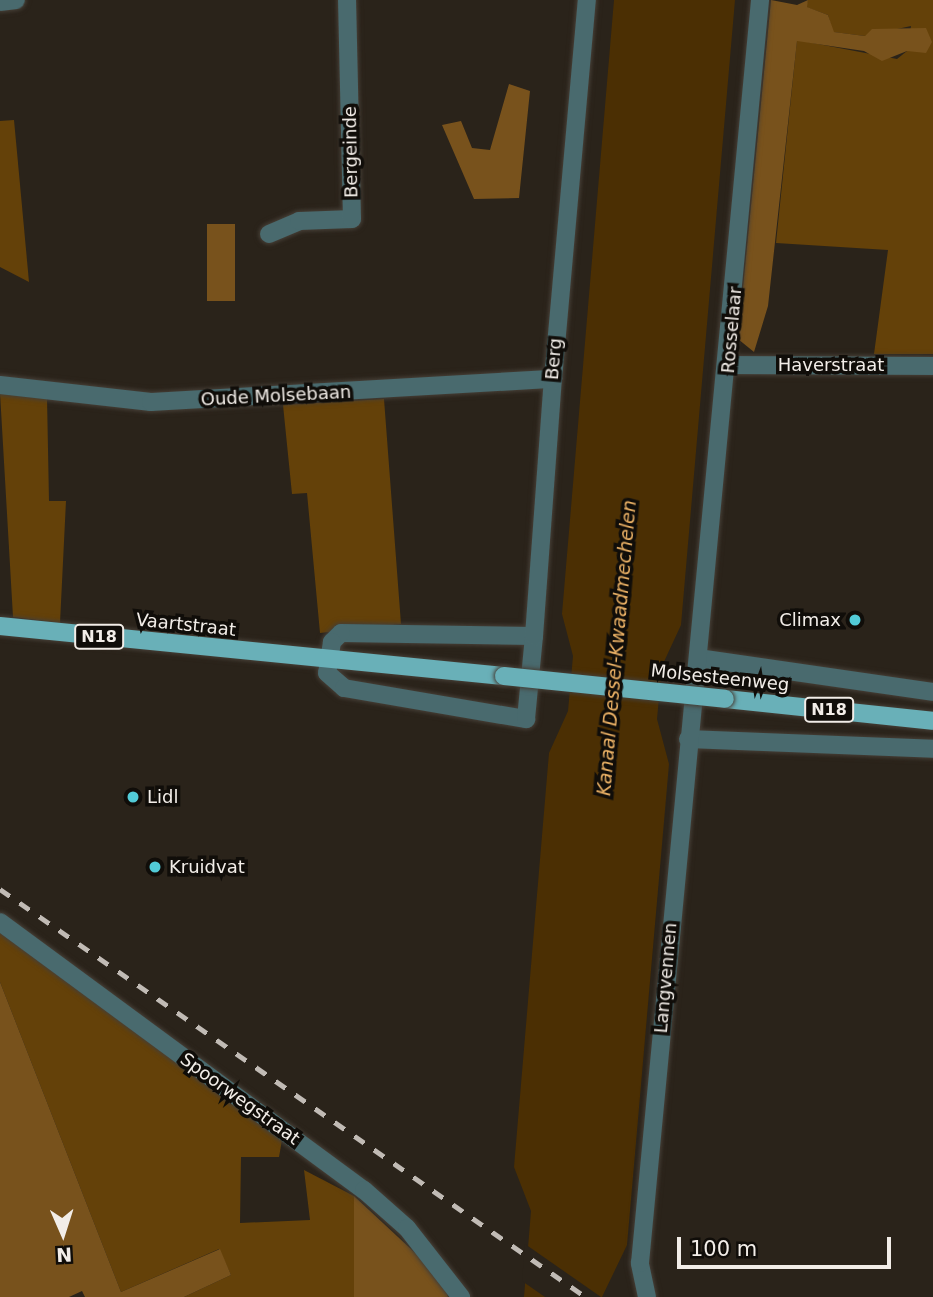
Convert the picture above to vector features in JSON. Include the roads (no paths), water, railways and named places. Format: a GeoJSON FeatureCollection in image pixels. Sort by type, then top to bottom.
{"type":"FeatureCollection","features":[{"type":"Feature","properties":{"kind":"main road","name":"Vaartstraat"},"geometry":{"type":"LineString","coordinates":[[0,626],[504,676]]}},
{"type":"Feature","properties":{"kind":"main road","name":"Molsesteenweg"},"geometry":{"type":"LineString","coordinates":[[504,676],[933,721]]}},
{"type":"Feature","properties":{"kind":"street"},"geometry":{"type":"LineString","coordinates":[[0,2],[16,0]]}},
{"type":"Feature","properties":{"kind":"street","name":"Bergeinde"},"geometry":{"type":"LineString","coordinates":[[269,234],[299,220],[352,219],[347,0]]}},
{"type":"Feature","properties":{"kind":"street","name":"Berg"},"geometry":{"type":"LineString","coordinates":[[326,658],[331,682],[344,688],[526,719],[587,0]]}},
{"type":"Feature","properties":{"kind":"street","name":"Rosselaar"},"geometry":{"type":"LineString","coordinates":[[698,659],[729,365],[760,0]]}},
{"type":"Feature","properties":{"kind":"street","name":"Haverstraat"},"geometry":{"type":"LineString","coordinates":[[729,365],[933,366]]}},
{"type":"Feature","properties":{"kind":"street","name":"Oude Molsebaan"},"geometry":{"type":"LineString","coordinates":[[0,385],[151,402],[553,379]]}},
{"type":"Feature","properties":{"kind":"street"},"geometry":{"type":"LineString","coordinates":[[326,658],[341,633],[358,630],[534,636]]}},
{"type":"Feature","properties":{"kind":"street","name":"Molsesteenweg"},"geometry":{"type":"LineString","coordinates":[[698,659],[933,692]]}},
{"type":"Feature","properties":{"kind":"street","name":"Langvennen"},"geometry":{"type":"LineString","coordinates":[[647,1297],[640,1263],[688,739],[698,659]]}},
{"type":"Feature","properties":{"kind":"street"},"geometry":{"type":"LineString","coordinates":[[688,739],[933,749]]}},
{"type":"Feature","properties":{"kind":"street","name":"Spoorwegstraat"},"geometry":{"type":"LineString","coordinates":[[0,922],[365,1190],[407,1227],[461,1297]]}},
{"type":"Feature","properties":{"kind":"water","name":"Kanaal Dessel-Kwaadmechelen"},"geometry":{"type":"Polygon","coordinates":[[[614,0],[735,0],[681,625],[662,666],[657,719],[669,764],[627,1245],[602,1297],[524,1297],[531,1211],[514,1167],[549,753],[568,711],[573,656],[562,614],[614,0]]]}},
{"type":"Feature","properties":{"kind":"railway"},"geometry":{"type":"LineString","coordinates":[[0,889],[586,1297]]}},
{"type":"Feature","properties":{"kind":"place","name":"Climax"},"geometry":{"type":"Point","coordinates":[855,620]}},
{"type":"Feature","properties":{"kind":"place","name":"Lidl"},"geometry":{"type":"Point","coordinates":[133,797]}},
{"type":"Feature","properties":{"kind":"place","name":"Kruidvat"},"geometry":{"type":"Point","coordinates":[155,867]}}]}
